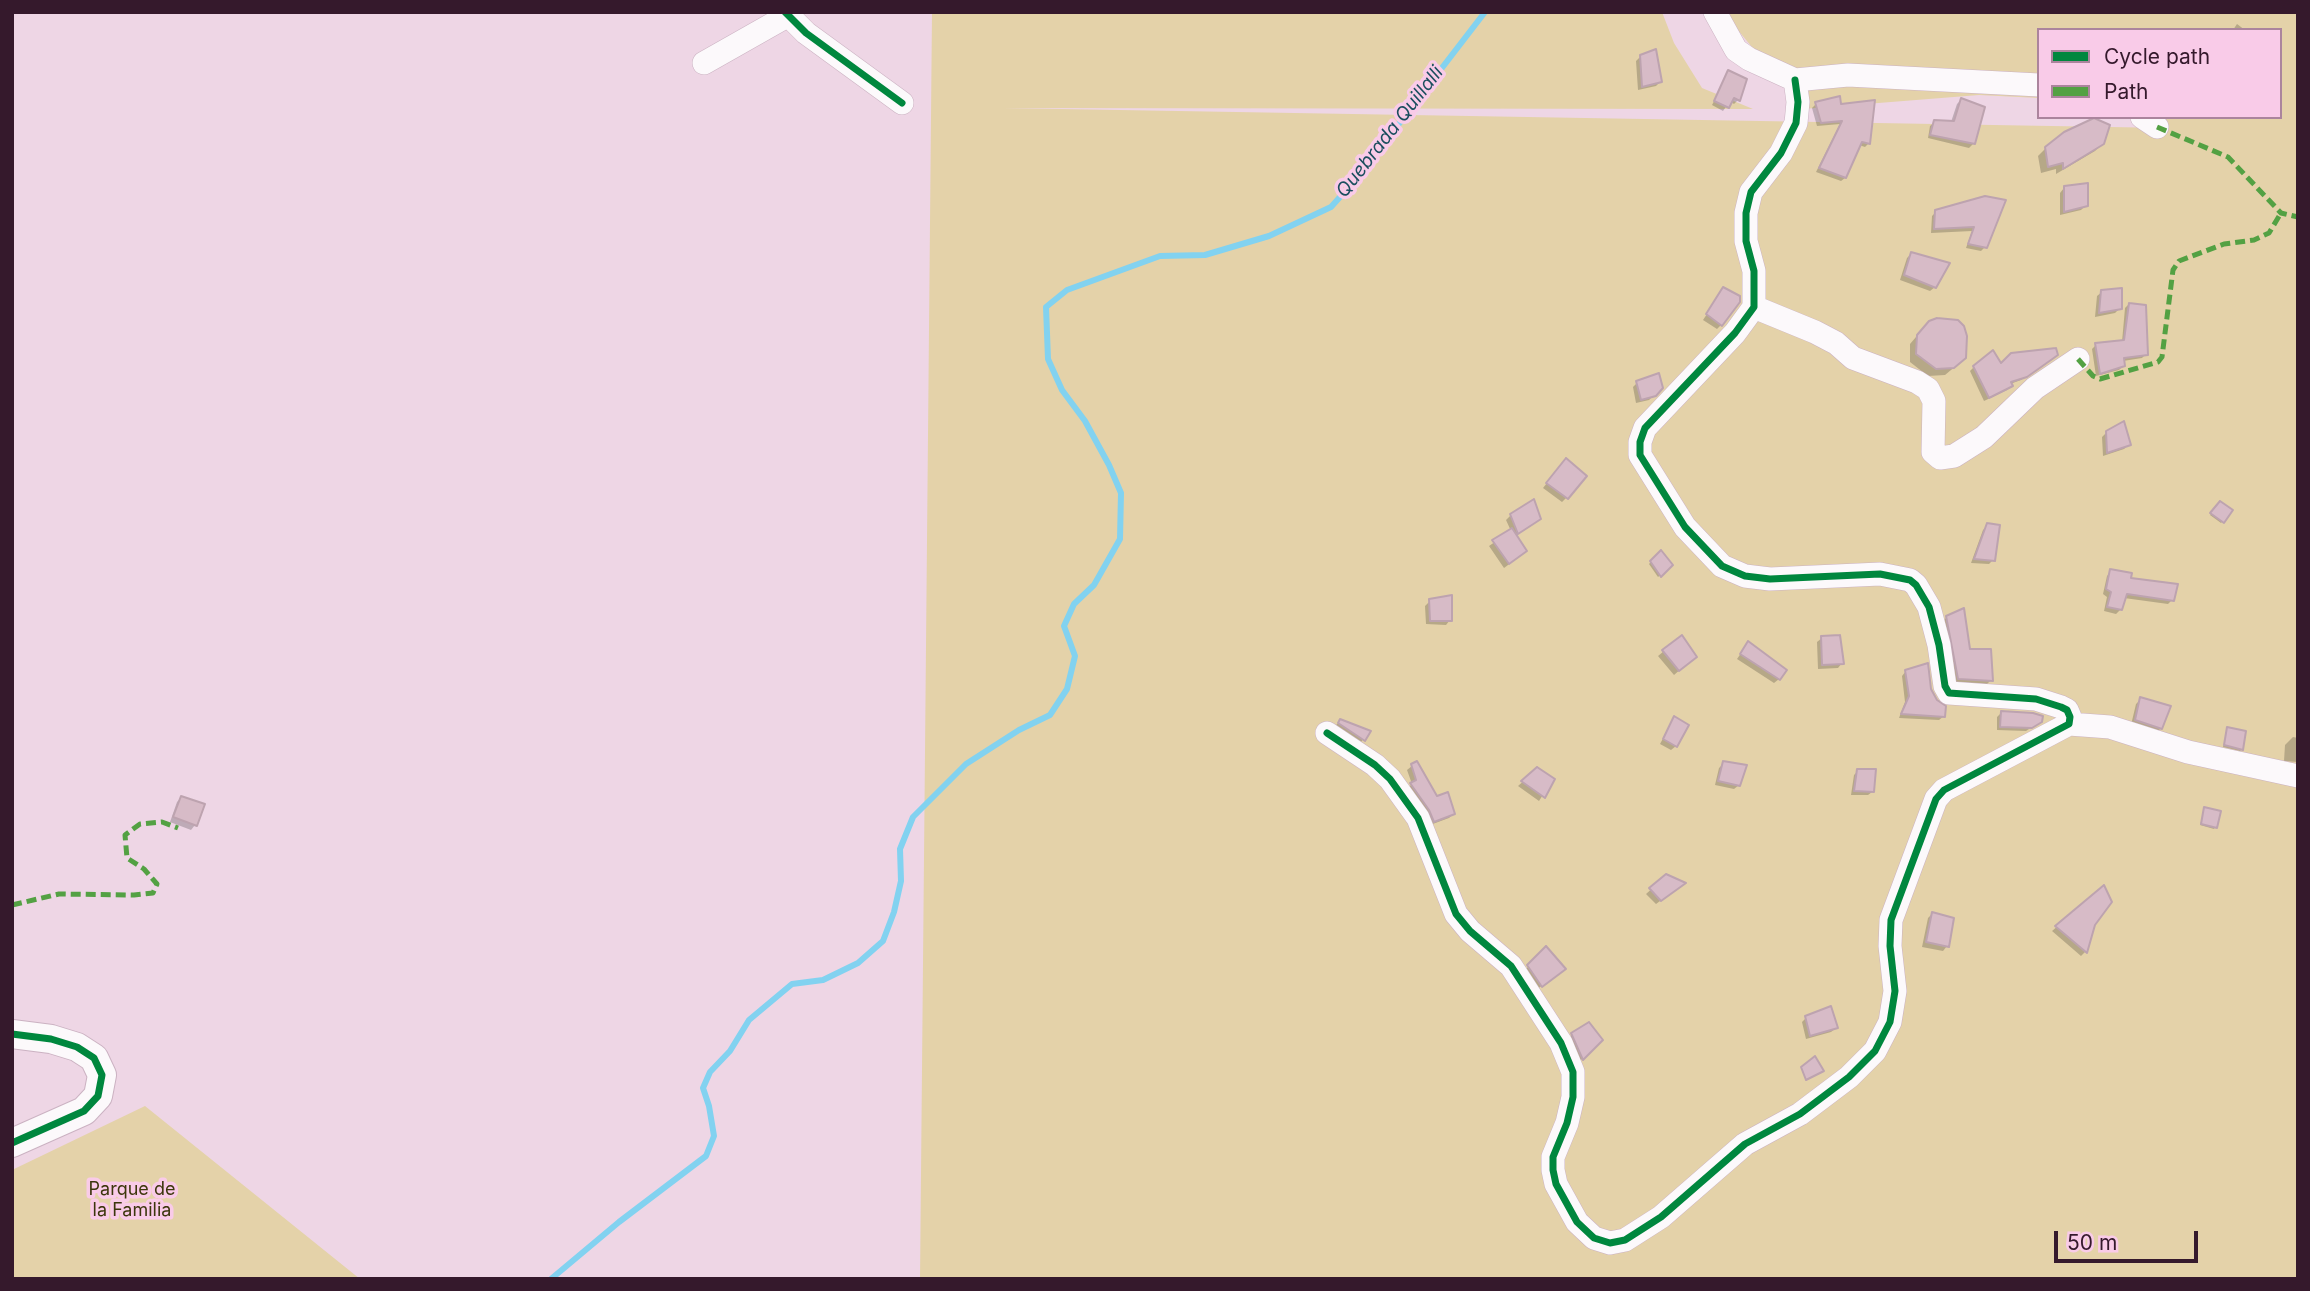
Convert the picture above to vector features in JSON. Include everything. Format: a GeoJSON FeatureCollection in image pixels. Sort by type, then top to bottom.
{"type":"FeatureCollection","features":[{"type":"Feature","properties":{"kind":"street"},"geometry":{"type":"LineString","coordinates":[[1715,12],[1736,50],[1794,80],[1847,75],[2037,85]]}},
{"type":"Feature","properties":{"kind":"street"},"geometry":{"type":"LineString","coordinates":[[704,63],[786,14],[902,103]]}},
{"type":"Feature","properties":{"kind":"street"},"geometry":{"type":"LineString","coordinates":[[1794,80],[1798,102],[1796,123],[1781,153],[1751,192],[1746,213],[1746,241],[1754,271],[1754,307],[1735,333],[1645,428],[1640,442],[1640,455],[1685,527],[1721,566],[1745,576],[1770,579],[1880,574],[1910,580],[1929,607],[1939,645],[1945,686],[1949,693],[2036,699],[2067,710],[2069,724]]}},
{"type":"Feature","properties":{"kind":"street"},"geometry":{"type":"LineString","coordinates":[[1754,307],[1815,332],[1836,343],[1853,358],[1917,382],[1928,389],[1934,401],[1933,452],[1940,458],[1954,456],[1984,437],[2035,388],[2078,359]]}},
{"type":"Feature","properties":{"kind":"street"},"geometry":{"type":"LineString","coordinates":[[1327,733],[1375,765],[1390,779],[1418,818],[1456,914],[1470,931],[1511,966],[1561,1042],[1573,1072],[1573,1097],[1567,1123],[1553,1157],[1556,1184],[1577,1222],[1594,1238],[1609,1243],[1625,1240],[1661,1217],[1745,1144],[1800,1114],[1849,1077],[1875,1051],[1890,1022],[1895,991],[1890,946],[1891,920],[1936,799],[1944,790],[2069,724],[2110,727],[2188,752],[2256,769],[2298,776]]}},
{"type":"Feature","properties":{"kind":"street"},"geometry":{"type":"LineString","coordinates":[[12,1034],[51,1039],[77,1047],[94,1058],[102,1075],[98,1096],[84,1111],[12,1143]]}},
{"type":"Feature","properties":{"kind":"green space"},"geometry":{"type":"Polygon","coordinates":[[[932,12],[1662,12],[1674,43],[1702,88],[1753,109],[1003,108],[2168,128],[2152,119],[2282,119],[2282,28],[2037,28],[2037,98],[1979,95],[1803,109],[1723,12],[2298,12],[2298,1279],[920,1279],[932,12]]]}},
{"type":"Feature","properties":{"kind":"green space","name":"Parque de la Familia"},"geometry":{"type":"Polygon","coordinates":[[[145,1106],[360,1279],[12,1279],[12,1170],[145,1106]]]}},
{"type":"Feature","properties":{"kind":"building"},"geometry":{"type":"Polygon","coordinates":[[[1656,49],[1662,82],[1642,87],[1640,55],[1656,49]]]}},
{"type":"Feature","properties":{"kind":"building"},"geometry":{"type":"Polygon","coordinates":[[[1728,70],[1747,79],[1740,101],[1734,98],[1729,108],[1714,101],[1728,70]]]}},
{"type":"Feature","properties":{"kind":"building"},"geometry":{"type":"Polygon","coordinates":[[[1840,96],[1841,104],[1875,100],[1870,144],[1862,142],[1846,178],[1819,168],[1842,121],[1821,123],[1815,102],[1840,96]]]}},
{"type":"Feature","properties":{"kind":"building"},"geometry":{"type":"Polygon","coordinates":[[[1961,98],[1985,107],[1975,144],[1930,135],[1934,120],[1954,121],[1961,98]]]}},
{"type":"Feature","properties":{"kind":"building"},"geometry":{"type":"Polygon","coordinates":[[[2092,119],[2110,125],[2104,144],[2063,169],[2063,163],[2048,167],[2045,147],[2064,132],[2092,119]]]}},
{"type":"Feature","properties":{"kind":"building"},"geometry":{"type":"Polygon","coordinates":[[[2088,183],[2088,206],[2064,212],[2064,186],[2088,183]]]}},
{"type":"Feature","properties":{"kind":"building"},"geometry":{"type":"Polygon","coordinates":[[[1985,196],[2006,200],[1987,248],[1968,244],[1974,227],[1934,229],[1935,210],[1985,196]]]}},
{"type":"Feature","properties":{"kind":"building"},"geometry":{"type":"Polygon","coordinates":[[[1911,252],[1950,263],[1936,288],[1904,275],[1911,252]]]}},
{"type":"Feature","properties":{"kind":"building"},"geometry":{"type":"Polygon","coordinates":[[[1723,287],[1740,296],[1740,302],[1722,326],[1706,314],[1723,287]]]}},
{"type":"Feature","properties":{"kind":"building"},"geometry":{"type":"Polygon","coordinates":[[[2122,288],[2122,309],[2099,313],[2101,290],[2122,288]]]}},
{"type":"Feature","properties":{"kind":"building"},"geometry":{"type":"Polygon","coordinates":[[[2129,303],[2146,305],[2148,355],[2124,358],[2125,366],[2100,374],[2095,343],[2124,340],[2129,303]]]}},
{"type":"Feature","properties":{"kind":"building"},"geometry":{"type":"Polygon","coordinates":[[[1937,318],[1958,320],[1964,326],[1967,336],[1966,358],[1954,368],[1936,369],[1916,354],[1917,335],[1929,321],[1937,318]]]}},
{"type":"Feature","properties":{"kind":"building"},"geometry":{"type":"Polygon","coordinates":[[[2056,348],[2058,355],[2027,377],[2011,382],[2013,386],[1989,398],[1973,366],[1993,350],[2001,363],[2011,353],[2056,348]]]}},
{"type":"Feature","properties":{"kind":"building"},"geometry":{"type":"Polygon","coordinates":[[[1659,373],[1663,388],[1656,396],[1641,400],[1636,381],[1659,373]]]}},
{"type":"Feature","properties":{"kind":"building"},"geometry":{"type":"Polygon","coordinates":[[[2124,421],[2131,445],[2107,453],[2106,431],[2124,421]]]}},
{"type":"Feature","properties":{"kind":"building"},"geometry":{"type":"Polygon","coordinates":[[[1566,458],[1587,476],[1568,499],[1546,483],[1566,458]]]}},
{"type":"Feature","properties":{"kind":"building"},"geometry":{"type":"Polygon","coordinates":[[[1534,499],[1541,519],[1518,534],[1510,514],[1534,499]]]}},
{"type":"Feature","properties":{"kind":"building"},"geometry":{"type":"Polygon","coordinates":[[[2220,501],[2233,510],[2224,523],[2210,513],[2220,501]]]}},
{"type":"Feature","properties":{"kind":"building"},"geometry":{"type":"Polygon","coordinates":[[[1987,523],[2000,525],[1995,561],[1974,559],[1987,523]]]}},
{"type":"Feature","properties":{"kind":"building"},"geometry":{"type":"Polygon","coordinates":[[[1512,528],[1527,551],[1509,564],[1492,540],[1512,528]]]}},
{"type":"Feature","properties":{"kind":"building"},"geometry":{"type":"Polygon","coordinates":[[[1661,550],[1673,565],[1661,577],[1650,561],[1661,550]]]}},
{"type":"Feature","properties":{"kind":"building"},"geometry":{"type":"Polygon","coordinates":[[[2110,569],[2132,573],[2131,578],[2178,584],[2174,601],[2127,594],[2122,610],[2107,607],[2111,592],[2106,589],[2110,569]]]}},
{"type":"Feature","properties":{"kind":"building"},"geometry":{"type":"Polygon","coordinates":[[[1452,595],[1452,621],[1430,621],[1429,599],[1452,595]]]}},
{"type":"Feature","properties":{"kind":"building"},"geometry":{"type":"Polygon","coordinates":[[[1964,608],[1970,649],[1991,649],[1993,681],[1958,679],[1946,616],[1964,608]]]}},
{"type":"Feature","properties":{"kind":"building"},"geometry":{"type":"Polygon","coordinates":[[[1682,635],[1697,657],[1679,671],[1662,650],[1682,635]]]}},
{"type":"Feature","properties":{"kind":"building"},"geometry":{"type":"Polygon","coordinates":[[[1840,635],[1844,664],[1822,665],[1821,636],[1840,635]]]}},
{"type":"Feature","properties":{"kind":"building"},"geometry":{"type":"Polygon","coordinates":[[[1748,641],[1787,670],[1780,680],[1740,654],[1748,641]]]}},
{"type":"Feature","properties":{"kind":"building"},"geometry":{"type":"Polygon","coordinates":[[[1928,663],[1931,689],[1937,700],[1946,706],[1945,717],[1901,714],[1909,696],[1905,670],[1928,663]]]}},
{"type":"Feature","properties":{"kind":"building"},"geometry":{"type":"Polygon","coordinates":[[[2140,697],[2171,706],[2162,729],[2135,720],[2140,697]]]}},
{"type":"Feature","properties":{"kind":"building"},"geometry":{"type":"Polygon","coordinates":[[[2001,711],[2033,713],[2043,716],[2042,722],[2032,728],[2000,727],[2001,711]]]}},
{"type":"Feature","properties":{"kind":"building"},"geometry":{"type":"Polygon","coordinates":[[[1674,716],[1689,725],[1677,747],[1663,739],[1674,716]]]}},
{"type":"Feature","properties":{"kind":"building"},"geometry":{"type":"Polygon","coordinates":[[[1340,719],[1371,731],[1365,741],[1338,723],[1340,719]]]}},
{"type":"Feature","properties":{"kind":"building"},"geometry":{"type":"Polygon","coordinates":[[[2227,727],[2246,731],[2243,750],[2224,745],[2227,727]]]}},
{"type":"Feature","properties":{"kind":"building"},"geometry":{"type":"Polygon","coordinates":[[[1417,761],[1437,796],[1448,792],[1455,814],[1434,822],[1410,783],[1416,780],[1411,764],[1417,761]]]}},
{"type":"Feature","properties":{"kind":"building"},"geometry":{"type":"Polygon","coordinates":[[[1723,761],[1747,765],[1740,786],[1718,781],[1723,761]]]}},
{"type":"Feature","properties":{"kind":"building"},"geometry":{"type":"Polygon","coordinates":[[[1537,767],[1555,779],[1545,798],[1521,781],[1537,767]]]}},
{"type":"Feature","properties":{"kind":"building"},"geometry":{"type":"Polygon","coordinates":[[[1857,769],[1876,769],[1874,792],[1854,791],[1857,769]]]}},
{"type":"Feature","properties":{"kind":"building"},"geometry":{"type":"Polygon","coordinates":[[[181,796],[205,804],[197,826],[173,817],[181,796]]]}},
{"type":"Feature","properties":{"kind":"building"},"geometry":{"type":"Polygon","coordinates":[[[2204,807],[2221,811],[2217,828],[2201,824],[2204,807]]]}},
{"type":"Feature","properties":{"kind":"building"},"geometry":{"type":"Polygon","coordinates":[[[1666,874],[1686,883],[1661,901],[1649,888],[1666,874]]]}},
{"type":"Feature","properties":{"kind":"building"},"geometry":{"type":"Polygon","coordinates":[[[2104,885],[2112,902],[2095,925],[2087,953],[2055,926],[2104,885]]]}},
{"type":"Feature","properties":{"kind":"building"},"geometry":{"type":"Polygon","coordinates":[[[1932,912],[1954,918],[1949,947],[1926,942],[1932,912]]]}},
{"type":"Feature","properties":{"kind":"building"},"geometry":{"type":"Polygon","coordinates":[[[1546,946],[1566,969],[1542,987],[1527,965],[1546,946]]]}},
{"type":"Feature","properties":{"kind":"building"},"geometry":{"type":"Polygon","coordinates":[[[1831,1006],[1838,1028],[1810,1036],[1805,1016],[1831,1006]]]}},
{"type":"Feature","properties":{"kind":"building"},"geometry":{"type":"Polygon","coordinates":[[[1589,1022],[1603,1040],[1583,1060],[1571,1033],[1589,1022]]]}},
{"type":"Feature","properties":{"kind":"building"},"geometry":{"type":"Polygon","coordinates":[[[1815,1056],[1824,1071],[1806,1080],[1801,1067],[1815,1056]]]}},
{"type":"Feature","properties":{"kind":"waterway","name":"Quebrada Quillalli"},"geometry":{"type":"LineString","coordinates":[[551,1279],[619,1222],[706,1156],[714,1136],[703,1088],[710,1072],[730,1051],[749,1020],[792,984],[823,980],[858,963],[883,941],[894,912],[901,881],[900,849],[913,817],[966,764],[1019,730],[1050,715],[1067,689],[1075,656],[1064,626],[1074,604],[1094,585],[1120,539],[1121,493],[1109,465],[1085,421],[1062,390],[1048,359],[1046,307],[1067,290],[1160,256],[1205,255],[1269,236],[1331,207],[1358,177],[1485,12]]}},
{"type":"Feature","properties":{"kind":"marked path"},"geometry":{"type":"LineString","coordinates":[[2157,127],[2228,157],[2281,213],[2298,217]]}},
{"type":"Feature","properties":{"kind":"marked path"},"geometry":{"type":"LineString","coordinates":[[2078,359],[2093,376],[2100,379],[2158,362],[2162,357],[2173,270],[2179,261],[2224,244],[2254,240],[2269,233],[2281,213]]}},
{"type":"Feature","properties":{"kind":"marked path"},"geometry":{"type":"LineString","coordinates":[[12,905],[59,894],[153,893],[157,884],[144,869],[127,858],[125,835],[140,824],[162,822],[178,828]]}},
{"type":"Feature","properties":{"kind":"cycle path"},"geometry":{"type":"LineString","coordinates":[[785,12],[806,33],[902,103]]}},
{"type":"Feature","properties":{"kind":"cycle path"},"geometry":{"type":"LineString","coordinates":[[1327,733],[1375,765],[1390,779],[1418,818],[1456,914],[1470,931],[1511,966],[1561,1043],[1573,1072],[1573,1097],[1567,1123],[1553,1157],[1553,1170],[1556,1184],[1577,1222],[1594,1238],[1610,1243],[1625,1240],[1661,1217],[1745,1144],[1800,1114],[1849,1077],[1875,1051],[1890,1022],[1895,991],[1890,946],[1891,920],[1936,799],[1944,790],[2069,724],[2070,717],[2067,710],[2036,699],[1949,693],[1945,686],[1939,645],[1929,607],[1910,580],[1880,574],[1770,579],[1745,576],[1722,566],[1685,527],[1640,455],[1640,442],[1645,428],[1735,333],[1754,307],[1754,271],[1746,241],[1746,213],[1751,192],[1781,153],[1796,123],[1798,102],[1795,80]]}},
{"type":"Feature","properties":{"kind":"cycle path"},"geometry":{"type":"LineString","coordinates":[[12,1034],[51,1039],[77,1047],[94,1058],[102,1075],[98,1096],[84,1111],[12,1143]]}}]}
